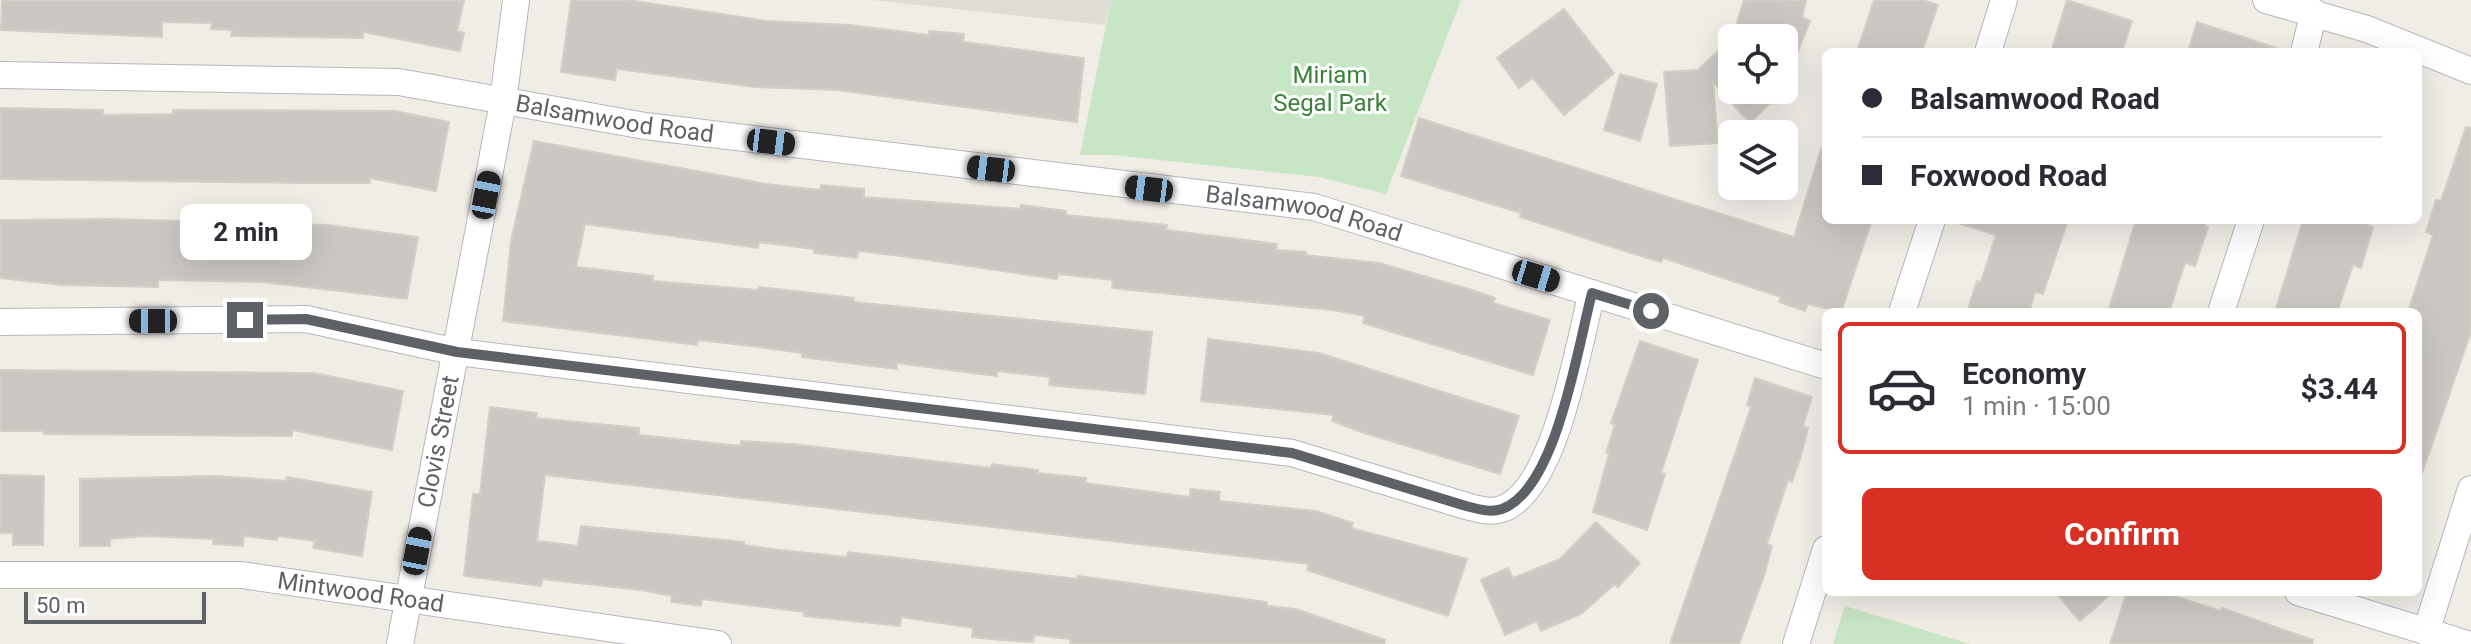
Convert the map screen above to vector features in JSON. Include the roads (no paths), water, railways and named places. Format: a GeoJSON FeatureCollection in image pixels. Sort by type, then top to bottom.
{"type":"FeatureCollection","features":[{"type":"Feature","properties":{"kind":"street","name":"Clovis Street"},"geometry":{"type":"LineString","coordinates":[[400,644],[503,102],[516,0]]}},
{"type":"Feature","properties":{"kind":"street"},"geometry":{"type":"LineString","coordinates":[[1989,48],[2004,0]]}},
{"type":"Feature","properties":{"kind":"street"},"geometry":{"type":"LineString","coordinates":[[2266,0],[2367,29],[2414,48]]}},
{"type":"Feature","properties":{"kind":"street"},"geometry":{"type":"LineString","coordinates":[[2305,48],[2314,12]]}},
{"type":"Feature","properties":{"kind":"street"},"geometry":{"type":"LineString","coordinates":[[2422,51],[2471,71]]}},
{"type":"Feature","properties":{"kind":"street","name":"Balsamwood Road"},"geometry":{"type":"LineString","coordinates":[[0,75],[388,81],[645,126],[1314,207],[1822,365]]}},
{"type":"Feature","properties":{"kind":"street"},"geometry":{"type":"LineString","coordinates":[[1903,308],[1931,224]]}},
{"type":"Feature","properties":{"kind":"street"},"geometry":{"type":"LineString","coordinates":[[2222,308],[2250,224]]}},
{"type":"Feature","properties":{"kind":"street"},"geometry":{"type":"LineString","coordinates":[[0,322],[306,319],[457,352],[1292,453],[1466,506],[1492,511],[1520,498],[1544,463],[1563,409],[1592,293]]}},
{"type":"Feature","properties":{"kind":"street"},"geometry":{"type":"LineString","coordinates":[[2426,632],[2471,489]]}},
{"type":"Feature","properties":{"kind":"street"},"geometry":{"type":"LineString","coordinates":[[1796,644],[1822,562]]}},
{"type":"Feature","properties":{"kind":"street","name":"Mintwood Road"},"geometry":{"type":"LineString","coordinates":[[0,575],[241,575],[708,643]]}},
{"type":"Feature","properties":{"kind":"street"},"geometry":{"type":"LineString","coordinates":[[2311,596],[2467,644]]}},
{"type":"Feature","properties":{"kind":"park label","name":"Miriam Segal Park"},"geometry":{"type":"Point","coordinates":[1330,89]}}]}
